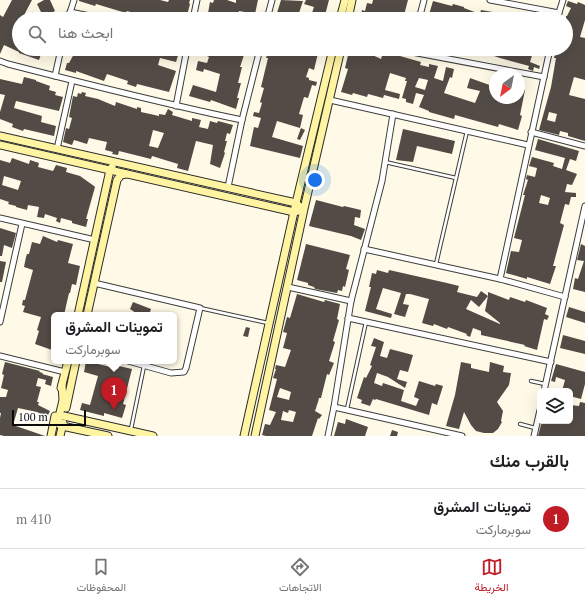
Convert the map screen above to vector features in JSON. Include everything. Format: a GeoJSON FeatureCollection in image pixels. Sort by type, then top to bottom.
{"type":"FeatureCollection","features":[{"type":"Feature","properties":{"kind":"street"},"geometry":{"type":"LineString","coordinates":[[70,12],[74,0]]}},
{"type":"Feature","properties":{"kind":"street"},"geometry":{"type":"LineString","coordinates":[[195,12],[197,0]]}},
{"type":"Feature","properties":{"kind":"street"},"geometry":{"type":"LineString","coordinates":[[269,12],[272,0]]}},
{"type":"Feature","properties":{"kind":"street"},"geometry":{"type":"LineString","coordinates":[[342,12],[345,0]]}},
{"type":"Feature","properties":{"kind":"street"},"geometry":{"type":"LineString","coordinates":[[349,12],[352,0]]}},
{"type":"Feature","properties":{"kind":"street"},"geometry":{"type":"LineString","coordinates":[[421,12],[424,0]]}},
{"type":"Feature","properties":{"kind":"street"},"geometry":{"type":"LineString","coordinates":[[490,0],[559,12],[563,0]]}},
{"type":"Feature","properties":{"kind":"street"},"geometry":{"type":"LineString","coordinates":[[55,76],[59,56]]}},
{"type":"Feature","properties":{"kind":"street"},"geometry":{"type":"LineString","coordinates":[[176,106],[186,56]]}},
{"type":"Feature","properties":{"kind":"street"},"geometry":{"type":"LineString","coordinates":[[228,187],[242,120],[258,56]]}},
{"type":"Feature","properties":{"kind":"street"},"geometry":{"type":"LineString","coordinates":[[244,436],[296,203],[331,56]]}},
{"type":"Feature","properties":{"kind":"street"},"geometry":{"type":"LineString","coordinates":[[255,436],[304,209],[339,56]]}},
{"type":"Feature","properties":{"kind":"street"},"geometry":{"type":"LineString","coordinates":[[442,56],[544,76]]}},
{"type":"Feature","properties":{"kind":"street"},"geometry":{"type":"LineString","coordinates":[[500,279],[548,56]]}},
{"type":"Feature","properties":{"kind":"street"},"geometry":{"type":"LineString","coordinates":[[0,61],[72,81],[242,120]]}},
{"type":"Feature","properties":{"kind":"street"},"geometry":{"type":"LineString","coordinates":[[57,149],[72,81]]}},
{"type":"Feature","properties":{"kind":"street"},"geometry":{"type":"LineString","coordinates":[[330,100],[528,145]]}},
{"type":"Feature","properties":{"kind":"street"},"geometry":{"type":"LineString","coordinates":[[328,436],[351,301],[382,181],[393,114]]}},
{"type":"Feature","properties":{"kind":"street"},"geometry":{"type":"LineString","coordinates":[[531,132],[585,146]]}},
{"type":"Feature","properties":{"kind":"street"},"geometry":{"type":"LineString","coordinates":[[0,136],[296,203],[304,209]]}},
{"type":"Feature","properties":{"kind":"street"},"geometry":{"type":"LineString","coordinates":[[0,145],[294,212],[304,209]]}},
{"type":"Feature","properties":{"kind":"street"},"geometry":{"type":"LineString","coordinates":[[79,312],[110,170],[112,167],[116,166],[133,170],[153,171]]}},
{"type":"Feature","properties":{"kind":"street"},"geometry":{"type":"LineString","coordinates":[[88,312],[117,180],[121,175],[126,174]]}},
{"type":"Feature","properties":{"kind":"street"},"geometry":{"type":"LineString","coordinates":[[545,388],[565,297],[582,231],[585,206]]}},
{"type":"Feature","properties":{"kind":"street"},"geometry":{"type":"LineString","coordinates":[[0,218],[95,240]]}},
{"type":"Feature","properties":{"kind":"street"},"geometry":{"type":"LineString","coordinates":[[0,322],[22,224]]}},
{"type":"Feature","properties":{"kind":"street"},"geometry":{"type":"LineString","coordinates":[[364,249],[500,279],[565,297]]}},
{"type":"Feature","properties":{"kind":"street"},"geometry":{"type":"LineString","coordinates":[[94,283],[200,308],[184,372],[171,373],[140,364]]}},
{"type":"Feature","properties":{"kind":"street"},"geometry":{"type":"LineString","coordinates":[[288,287],[351,301]]}},
{"type":"Feature","properties":{"kind":"street"},"geometry":{"type":"LineString","coordinates":[[348,318],[550,362]]}},
{"type":"Feature","properties":{"kind":"street"},"geometry":{"type":"LineString","coordinates":[[0,356],[65,372]]}},
{"type":"Feature","properties":{"kind":"street"},"geometry":{"type":"LineString","coordinates":[[50,436],[67,364]]}},
{"type":"Feature","properties":{"kind":"street"},"geometry":{"type":"LineString","coordinates":[[60,436],[75,364]]}},
{"type":"Feature","properties":{"kind":"street"},"geometry":{"type":"LineString","coordinates":[[62,385],[63,400],[58,421],[59,424],[62,426],[108,436]]}},
{"type":"Feature","properties":{"kind":"street"},"geometry":{"type":"LineString","coordinates":[[334,407],[462,436]]}},
{"type":"Feature","properties":{"kind":"street"},"geometry":{"type":"LineString","coordinates":[[64,416],[153,436]]}},
{"type":"Feature","properties":{"kind":"street"},"geometry":{"type":"LineString","coordinates":[[534,436],[537,424]]}},
{"type":"Feature","properties":{"kind":"lane"},"geometry":{"type":"LineString","coordinates":[[436,265],[467,131]]}},
{"type":"Feature","properties":{"kind":"lane"},"geometry":{"type":"LineString","coordinates":[[385,162],[456,178]]}},
{"type":"Feature","properties":{"kind":"lane"},"geometry":{"type":"LineString","coordinates":[[200,308],[270,323]]}},
{"type":"Feature","properties":{"kind":"lane"},"geometry":{"type":"LineString","coordinates":[[347,410],[366,322]]}},
{"type":"Feature","properties":{"kind":"lane"},"geometry":{"type":"LineString","coordinates":[[130,431],[144,365]]}},
{"type":"Feature","properties":{"kind":"lane"},"geometry":{"type":"LineString","coordinates":[[531,381],[546,384]]}},
{"type":"Feature","properties":{"kind":"lane"},"geometry":{"type":"LineString","coordinates":[[520,424],[536,428]]}},
{"type":"Feature","properties":{"kind":"building"},"geometry":{"type":"Polygon","coordinates":[[[12,0],[32,0],[26,12],[12,12],[12,49],[4,45],[0,54],[0,15],[3,17],[12,0]]]}},
{"type":"Feature","properties":{"kind":"building"},"geometry":{"type":"Polygon","coordinates":[[[44,0],[50,0],[55,11],[41,12],[37,4],[44,0]]]}},
{"type":"Feature","properties":{"kind":"building"},"geometry":{"type":"Polygon","coordinates":[[[160,0],[168,2],[169,0],[190,0],[190,4],[188,12],[123,12],[96,4],[95,6],[79,1],[160,0]]]}},
{"type":"Feature","properties":{"kind":"building"},"geometry":{"type":"Polygon","coordinates":[[[214,0],[227,0],[236,3],[236,0],[258,0],[255,12],[208,12],[210,2],[213,3],[214,0]]]}},
{"type":"Feature","properties":{"kind":"building"},"geometry":{"type":"Polygon","coordinates":[[[281,0],[303,1],[299,12],[277,12],[281,0]]]}},
{"type":"Feature","properties":{"kind":"building"},"geometry":{"type":"Polygon","coordinates":[[[306,0],[329,0],[326,12],[312,12],[314,7],[304,4],[306,0]]]}},
{"type":"Feature","properties":{"kind":"building"},"geometry":{"type":"Polygon","coordinates":[[[373,0],[408,0],[405,12],[362,12],[362,10],[365,11],[367,3],[372,4],[373,0]]]}},
{"type":"Feature","properties":{"kind":"building"},"geometry":{"type":"Polygon","coordinates":[[[433,1],[452,6],[453,4],[475,12],[430,12],[433,1]]]}},
{"type":"Feature","properties":{"kind":"building"},"geometry":{"type":"Polygon","coordinates":[[[568,1],[577,4],[578,2],[585,5],[585,20],[580,37],[585,38],[585,80],[574,77],[569,95],[585,99],[585,141],[568,136],[568,133],[560,131],[559,135],[539,130],[551,87],[556,58],[554,58],[554,56],[573,56],[573,12],[569,12],[571,8],[566,6],[568,1]],[[549,112],[547,120],[555,122],[557,114],[549,112]]]}},
{"type":"Feature","properties":{"kind":"building"},"geometry":{"type":"Polygon","coordinates":[[[481,10],[493,12],[480,12],[481,10]]]}},
{"type":"Feature","properties":{"kind":"building"},"geometry":{"type":"Polygon","coordinates":[[[28,56],[40,56],[39,60],[28,56]]]}},
{"type":"Feature","properties":{"kind":"building"},"geometry":{"type":"Polygon","coordinates":[[[73,56],[178,56],[176,62],[160,58],[158,65],[176,71],[169,92],[137,84],[136,87],[127,84],[128,81],[107,74],[104,81],[76,71],[76,73],[65,70],[67,63],[69,63],[73,56]]]}},
{"type":"Feature","properties":{"kind":"building"},"geometry":{"type":"Polygon","coordinates":[[[207,56],[244,56],[240,67],[242,67],[238,83],[241,83],[236,109],[211,100],[210,102],[189,96],[193,85],[216,92],[220,74],[204,69],[203,72],[196,70],[198,61],[207,63],[209,57],[207,56]]]}},
{"type":"Feature","properties":{"kind":"building"},"geometry":{"type":"Polygon","coordinates":[[[267,56],[317,56],[314,70],[309,68],[306,77],[309,78],[309,80],[317,82],[316,86],[312,85],[308,98],[304,97],[299,114],[303,115],[300,128],[277,121],[272,137],[303,146],[300,158],[250,146],[254,127],[258,128],[261,118],[253,116],[254,112],[259,113],[262,103],[260,102],[264,88],[261,87],[268,58],[266,58],[267,56]]]}},
{"type":"Feature","properties":{"kind":"building"},"geometry":{"type":"Polygon","coordinates":[[[348,56],[374,56],[381,59],[382,56],[400,56],[421,62],[420,65],[429,67],[429,64],[438,66],[434,78],[443,81],[446,67],[454,69],[452,78],[450,77],[444,93],[475,103],[480,91],[467,88],[470,78],[489,85],[489,104],[522,104],[520,115],[522,116],[518,130],[499,124],[498,127],[455,115],[454,119],[429,112],[419,107],[424,95],[416,93],[413,104],[406,102],[406,99],[402,98],[407,81],[405,81],[406,78],[390,73],[385,90],[400,94],[399,99],[384,95],[383,98],[368,94],[367,97],[353,93],[352,95],[341,92],[348,69],[345,68],[348,56]],[[419,78],[415,87],[425,90],[428,80],[419,78]]]}},
{"type":"Feature","properties":{"kind":"building"},"geometry":{"type":"Polygon","coordinates":[[[494,56],[532,56],[530,62],[540,66],[539,69],[534,67],[533,71],[528,69],[529,66],[494,56]]]}},
{"type":"Feature","properties":{"kind":"building"},"geometry":{"type":"Polygon","coordinates":[[[24,77],[50,86],[49,90],[56,92],[55,95],[63,97],[59,111],[16,101],[14,108],[42,116],[41,122],[56,126],[54,136],[24,129],[23,131],[12,127],[13,124],[0,119],[0,112],[5,95],[0,94],[0,79],[22,84],[24,77]]]}},
{"type":"Feature","properties":{"kind":"building"},"geometry":{"type":"Polygon","coordinates":[[[82,92],[86,93],[85,96],[98,99],[115,106],[116,102],[137,109],[137,107],[141,108],[141,112],[159,116],[159,114],[165,115],[168,109],[173,112],[172,115],[192,121],[192,118],[201,120],[199,127],[208,129],[210,121],[217,123],[218,121],[233,125],[230,134],[227,133],[225,153],[220,168],[210,164],[213,145],[196,141],[188,171],[177,168],[178,164],[152,156],[151,159],[119,151],[118,155],[112,154],[113,152],[105,150],[107,142],[89,138],[87,144],[74,140],[72,145],[63,142],[66,128],[69,129],[72,118],[69,117],[73,96],[77,97],[78,93],[81,94],[82,92]],[[153,130],[149,146],[158,148],[164,133],[153,130]]]}},
{"type":"Feature","properties":{"kind":"building"},"geometry":{"type":"Polygon","coordinates":[[[301,128],[305,130],[300,140],[297,139],[301,128]]]}},
{"type":"Feature","properties":{"kind":"building"},"geometry":{"type":"Polygon","coordinates":[[[403,129],[455,141],[452,154],[417,146],[413,162],[396,160],[403,129]]]}},
{"type":"Feature","properties":{"kind":"building"},"geometry":{"type":"Polygon","coordinates":[[[538,139],[579,151],[576,161],[570,159],[566,170],[577,174],[572,185],[567,184],[565,192],[576,193],[576,197],[571,197],[569,205],[565,204],[560,223],[564,225],[553,266],[556,266],[550,284],[527,277],[527,279],[506,273],[511,251],[519,252],[522,240],[514,238],[525,195],[523,195],[528,180],[526,179],[527,175],[535,177],[537,168],[529,166],[532,157],[554,163],[553,166],[562,169],[565,158],[535,150],[538,139]],[[541,195],[539,203],[548,205],[550,198],[541,195]]]}},
{"type":"Feature","properties":{"kind":"building"},"geometry":{"type":"Polygon","coordinates":[[[12,158],[29,164],[30,160],[39,163],[38,167],[53,171],[56,165],[67,168],[66,172],[80,176],[94,186],[95,187],[86,219],[88,219],[86,227],[61,218],[60,223],[56,221],[57,218],[45,214],[44,218],[37,217],[39,207],[28,205],[27,210],[8,204],[9,202],[0,199],[0,160],[10,163],[12,158]],[[4,176],[2,185],[18,190],[21,181],[4,176]]]}},
{"type":"Feature","properties":{"kind":"building"},"geometry":{"type":"Polygon","coordinates":[[[316,200],[361,210],[360,218],[355,217],[354,225],[365,229],[361,240],[351,236],[309,226],[316,200]]]}},
{"type":"Feature","properties":{"kind":"building"},"geometry":{"type":"Polygon","coordinates":[[[0,228],[16,233],[12,248],[4,245],[2,256],[0,256],[0,228]]]}},
{"type":"Feature","properties":{"kind":"building"},"geometry":{"type":"Polygon","coordinates":[[[43,236],[57,242],[58,240],[73,244],[68,263],[80,266],[76,285],[72,284],[65,312],[51,312],[51,350],[35,344],[41,317],[23,312],[25,306],[22,305],[23,300],[25,300],[33,270],[24,267],[26,257],[27,254],[29,254],[32,242],[40,244],[43,236]]]}},
{"type":"Feature","properties":{"kind":"building"},"geometry":{"type":"Polygon","coordinates":[[[306,244],[350,255],[346,269],[349,270],[345,287],[343,286],[342,291],[338,290],[337,293],[315,289],[314,287],[308,285],[308,283],[297,280],[306,244]]]}},
{"type":"Feature","properties":{"kind":"building"},"geometry":{"type":"Polygon","coordinates":[[[581,244],[585,246],[585,292],[573,289],[575,278],[578,279],[584,261],[577,260],[581,244]]]}},
{"type":"Feature","properties":{"kind":"building"},"geometry":{"type":"Polygon","coordinates":[[[0,261],[6,262],[2,282],[0,282],[0,261]]]}},
{"type":"Feature","properties":{"kind":"building"},"geometry":{"type":"Polygon","coordinates":[[[377,270],[388,273],[389,270],[459,286],[457,292],[477,297],[481,291],[488,296],[488,292],[509,300],[510,297],[525,302],[526,300],[547,308],[545,314],[549,316],[547,320],[544,319],[537,350],[524,346],[525,345],[481,335],[481,331],[473,328],[470,337],[466,335],[467,334],[448,327],[447,329],[434,324],[433,326],[422,323],[429,299],[410,294],[406,294],[403,304],[409,305],[405,317],[394,314],[401,293],[383,288],[376,309],[392,314],[391,318],[365,311],[371,287],[369,287],[372,273],[376,274],[377,270]],[[488,296],[479,307],[471,300],[466,309],[500,324],[500,323],[485,311],[488,296]]]}},
{"type":"Feature","properties":{"kind":"building"},"geometry":{"type":"Polygon","coordinates":[[[297,294],[324,302],[325,300],[340,304],[337,319],[339,320],[333,341],[335,342],[329,361],[334,363],[329,375],[327,374],[321,398],[319,398],[315,411],[322,415],[319,419],[318,418],[312,436],[266,436],[262,435],[265,424],[270,425],[276,412],[269,410],[277,379],[273,378],[276,365],[285,367],[291,350],[283,348],[287,333],[283,332],[287,317],[290,318],[297,294]],[[280,388],[277,397],[289,400],[291,392],[280,388]],[[289,410],[288,413],[283,411],[281,420],[293,422],[296,412],[289,410]]]}},
{"type":"Feature","properties":{"kind":"building"},"geometry":{"type":"Polygon","coordinates":[[[133,302],[151,309],[150,312],[134,312],[130,309],[133,302]]]}},
{"type":"Feature","properties":{"kind":"building"},"geometry":{"type":"Polygon","coordinates":[[[569,307],[585,312],[585,323],[566,317],[569,307]]]}},
{"type":"Feature","properties":{"kind":"building"},"geometry":{"type":"Polygon","coordinates":[[[246,327],[250,328],[248,337],[243,336],[246,327]]]}},
{"type":"Feature","properties":{"kind":"building"},"geometry":{"type":"Polygon","coordinates":[[[563,335],[585,341],[585,354],[560,348],[563,335]]]}},
{"type":"Feature","properties":{"kind":"building"},"geometry":{"type":"Polygon","coordinates":[[[374,338],[384,342],[380,356],[387,358],[390,349],[413,355],[408,372],[400,370],[397,379],[407,382],[405,388],[388,377],[377,373],[374,383],[382,386],[383,383],[404,390],[401,401],[416,406],[419,399],[414,397],[419,381],[435,386],[436,384],[443,386],[437,405],[432,403],[429,415],[376,399],[373,399],[370,406],[361,403],[362,400],[357,398],[364,377],[366,378],[372,366],[370,365],[376,347],[371,346],[374,338]]]}},
{"type":"Feature","properties":{"kind":"building"},"geometry":{"type":"Polygon","coordinates":[[[5,362],[40,371],[39,372],[43,373],[42,374],[53,377],[51,386],[45,384],[46,380],[38,378],[36,386],[41,387],[37,402],[39,402],[38,405],[50,411],[47,417],[37,412],[18,408],[13,425],[45,436],[0,435],[0,397],[6,397],[8,390],[1,388],[5,362]]]}},
{"type":"Feature","properties":{"kind":"building"},"geometry":{"type":"Polygon","coordinates":[[[461,362],[471,364],[471,368],[489,372],[490,362],[504,366],[503,372],[511,373],[509,385],[497,402],[503,411],[502,422],[498,429],[493,433],[476,431],[464,412],[459,429],[446,426],[455,395],[461,362]]]}},
{"type":"Feature","properties":{"kind":"building"},"geometry":{"type":"Polygon","coordinates":[[[85,364],[98,364],[118,369],[119,366],[132,369],[123,404],[126,405],[122,418],[104,413],[104,416],[80,410],[82,403],[90,405],[98,376],[84,372],[85,364]]]}},
{"type":"Feature","properties":{"kind":"building"},"geometry":{"type":"Polygon","coordinates":[[[556,364],[585,372],[585,384],[581,399],[573,397],[573,388],[563,388],[565,380],[556,377],[555,382],[551,381],[556,364]]]}},
{"type":"Feature","properties":{"kind":"building"},"geometry":{"type":"Polygon","coordinates":[[[580,402],[585,403],[585,436],[538,436],[541,424],[573,424],[573,405],[579,406],[580,402]]]}},
{"type":"Feature","properties":{"kind":"building"},"geometry":{"type":"Polygon","coordinates":[[[346,419],[368,427],[365,436],[334,436],[338,422],[345,424],[346,419]]]}},
{"type":"Feature","properties":{"kind":"building"},"geometry":{"type":"Polygon","coordinates":[[[392,430],[398,432],[397,436],[390,436],[392,430]]]}},
{"type":"Feature","properties":{"kind":"place","name":"تموينات المشرق"},"geometry":{"type":"Point","coordinates":[114,410]}}]}
